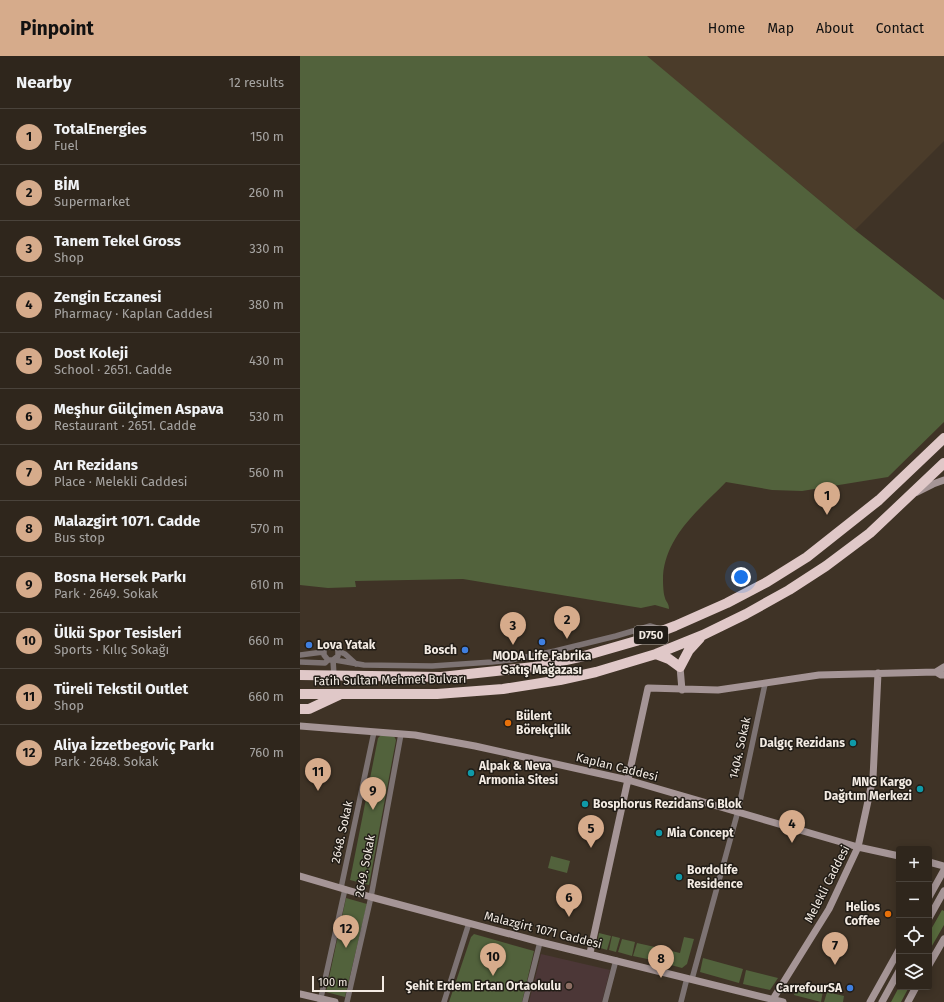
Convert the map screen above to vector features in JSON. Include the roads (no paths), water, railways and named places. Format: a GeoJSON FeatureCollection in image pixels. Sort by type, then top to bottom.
{"type":"FeatureCollection","features":[{"type":"Feature","properties":{"kind":"highway","name":"Fatih Sultan Mehmet Bulvarı"},"geometry":{"type":"LineString","coordinates":[[300,675],[441,677],[512,665],[534,667],[584,656],[633,642],[727,603],[767,582],[807,557],[880,500],[944,438]]}},
{"type":"Feature","properties":{"kind":"highway","name":"Fatih Sultan Mehmet Bulvarı"},"geometry":{"type":"LineString","coordinates":[[300,694],[437,694],[503,689],[560,680],[596,672],[656,654],[702,635],[746,614],[789,590],[820,570],[870,533],[944,463]]}},
{"type":"Feature","properties":{"kind":"highway"},"geometry":{"type":"LineString","coordinates":[[656,654],[669,659],[680,667],[689,650],[702,635]]}},
{"type":"Feature","properties":{"kind":"highway"},"geometry":{"type":"LineString","coordinates":[[300,709],[309,709],[341,694]]}},
{"type":"Feature","properties":{"kind":"street"},"geometry":{"type":"LineString","coordinates":[[912,494],[944,480]]}},
{"type":"Feature","properties":{"kind":"street"},"geometry":{"type":"LineString","coordinates":[[323,652],[324,657],[332,660],[381,666],[512,665],[650,626],[663,630]]}},
{"type":"Feature","properties":{"kind":"street"},"geometry":{"type":"LineString","coordinates":[[300,655],[323,652],[331,645],[335,646],[338,652],[338,656],[324,663],[300,662]]}},
{"type":"Feature","properties":{"kind":"street"},"geometry":{"type":"LineString","coordinates":[[338,652],[345,654],[356,664]]}},
{"type":"Feature","properties":{"kind":"street"},"geometry":{"type":"LineString","coordinates":[[332,660],[334,676]]}},
{"type":"Feature","properties":{"kind":"street"},"geometry":{"type":"LineString","coordinates":[[680,667],[682,690]]}},
{"type":"Feature","properties":{"kind":"street"},"geometry":{"type":"LineString","coordinates":[[590,954],[648,688],[718,690],[819,675],[936,672],[944,667]]}},
{"type":"Feature","properties":{"kind":"street"},"geometry":{"type":"LineString","coordinates":[[936,672],[944,676]]}},
{"type":"Feature","properties":{"kind":"street","name":"Melekli Caddesi"},"geometry":{"type":"LineString","coordinates":[[773,1001],[829,910],[858,847],[873,778],[878,673]]}},
{"type":"Feature","properties":{"kind":"street","name":"1404. Sokak"},"geometry":{"type":"LineString","coordinates":[[681,1002],[690,979],[738,811],[764,684]]}},
{"type":"Feature","properties":{"kind":"street","name":"Kaplan Caddesi"},"geometry":{"type":"LineString","coordinates":[[300,726],[428,737],[468,745],[628,780],[858,847],[896,855]]}},
{"type":"Feature","properties":{"kind":"street","name":"2648. Sokak"},"geometry":{"type":"LineString","coordinates":[[320,1000],[374,732]]}},
{"type":"Feature","properties":{"kind":"street","name":"2649. Sokak"},"geometry":{"type":"LineString","coordinates":[[347,1002],[371,897],[401,734]]}},
{"type":"Feature","properties":{"kind":"street"},"geometry":{"type":"LineString","coordinates":[[932,863],[944,866]]}},
{"type":"Feature","properties":{"kind":"street"},"geometry":{"type":"LineString","coordinates":[[932,892],[944,870]]}},
{"type":"Feature","properties":{"kind":"street","name":"Malazgirt 1071 Caddesi"},"geometry":{"type":"LineString","coordinates":[[300,876],[371,897],[540,942],[616,960],[773,1001],[783,1002]]}},
{"type":"Feature","properties":{"kind":"street"},"geometry":{"type":"LineString","coordinates":[[932,913],[944,891]]}},
{"type":"Feature","properties":{"kind":"street"},"geometry":{"type":"LineString","coordinates":[[444,1002],[469,923]]}},
{"type":"Feature","properties":{"kind":"street"},"geometry":{"type":"LineString","coordinates":[[932,960],[944,939]]}},
{"type":"Feature","properties":{"kind":"street"},"geometry":{"type":"LineString","coordinates":[[525,1002],[540,942]]}},
{"type":"Feature","properties":{"kind":"street"},"geometry":{"type":"LineString","coordinates":[[870,1002],[897,954]]}},
{"type":"Feature","properties":{"kind":"street"},"geometry":{"type":"LineString","coordinates":[[605,1002],[616,960]]}},
{"type":"Feature","properties":{"kind":"street"},"geometry":{"type":"LineString","coordinates":[[882,1002],[896,976]]}},
{"type":"Feature","properties":{"kind":"street"},"geometry":{"type":"LineString","coordinates":[[908,1002],[914,990]]}},
{"type":"Feature","properties":{"kind":"street"},"geometry":{"type":"LineString","coordinates":[[300,994],[320,1000],[335,1002]]}},
{"type":"Feature","properties":{"kind":"place","name":"TotalEnergies"},"geometry":{"type":"Point","coordinates":[827,515]}},
{"type":"Feature","properties":{"kind":"place","name":"BİM"},"geometry":{"type":"Point","coordinates":[567,639]}},
{"type":"Feature","properties":{"kind":"place","name":"MODA Life Fabrika Satış Mağazası"},"geometry":{"type":"Point","coordinates":[542,642]}},
{"type":"Feature","properties":{"kind":"place","name":"Lova Yatak"},"geometry":{"type":"Point","coordinates":[309,645]}},
{"type":"Feature","properties":{"kind":"place","name":"Tanem Tekel Gross"},"geometry":{"type":"Point","coordinates":[513,645]}},
{"type":"Feature","properties":{"kind":"place","name":"Bosch"},"geometry":{"type":"Point","coordinates":[465,650]}},
{"type":"Feature","properties":{"kind":"place","name":"Bülent Börekçilik"},"geometry":{"type":"Point","coordinates":[508,723]}},
{"type":"Feature","properties":{"kind":"place","name":"Dalgıç Rezidans"},"geometry":{"type":"Point","coordinates":[853,743]}},
{"type":"Feature","properties":{"kind":"place","name":"Alpak & Neva Armonia Sitesi"},"geometry":{"type":"Point","coordinates":[471,773]}},
{"type":"Feature","properties":{"kind":"place","name":"MNG Kargo Dağıtım Merkezi"},"geometry":{"type":"Point","coordinates":[920,789]}},
{"type":"Feature","properties":{"kind":"place","name":"Türeli Tekstil Outlet"},"geometry":{"type":"Point","coordinates":[318,791]}},
{"type":"Feature","properties":{"kind":"place","name":"Bosphorus Rezidans G Blok"},"geometry":{"type":"Point","coordinates":[585,804]}},
{"type":"Feature","properties":{"kind":"place","name":"Bosna Hersek Parkı"},"geometry":{"type":"Point","coordinates":[373,810]}},
{"type":"Feature","properties":{"kind":"place","name":"Mia Concept"},"geometry":{"type":"Point","coordinates":[659,833]}},
{"type":"Feature","properties":{"kind":"place","name":"Zengin Eczanesi"},"geometry":{"type":"Point","coordinates":[792,843]}},
{"type":"Feature","properties":{"kind":"place","name":"Dost Koleji"},"geometry":{"type":"Point","coordinates":[591,848]}},
{"type":"Feature","properties":{"kind":"place","name":"Bordolife Residence"},"geometry":{"type":"Point","coordinates":[679,877]}},
{"type":"Feature","properties":{"kind":"place","name":"Helios Coffee"},"geometry":{"type":"Point","coordinates":[888,914]}},
{"type":"Feature","properties":{"kind":"place","name":"Meşhur Gülçimen Aspava"},"geometry":{"type":"Point","coordinates":[569,917]}},
{"type":"Feature","properties":{"kind":"place","name":"Aliya İzzetbegoviç Parkı"},"geometry":{"type":"Point","coordinates":[346,948]}},
{"type":"Feature","properties":{"kind":"place","name":"Arı Rezidans"},"geometry":{"type":"Point","coordinates":[835,965]}},
{"type":"Feature","properties":{"kind":"place","name":"Ülkü Spor Tesisleri"},"geometry":{"type":"Point","coordinates":[493,976]}},
{"type":"Feature","properties":{"kind":"place","name":"Malazgirt 1071. Cadde"},"geometry":{"type":"Point","coordinates":[661,978]}},
{"type":"Feature","properties":{"kind":"place","name":"Şehit Erdem Ertan Ortaokulu"},"geometry":{"type":"Point","coordinates":[569,986]}},
{"type":"Feature","properties":{"kind":"place","name":"CarrefourSA"},"geometry":{"type":"Point","coordinates":[850,988]}}]}
